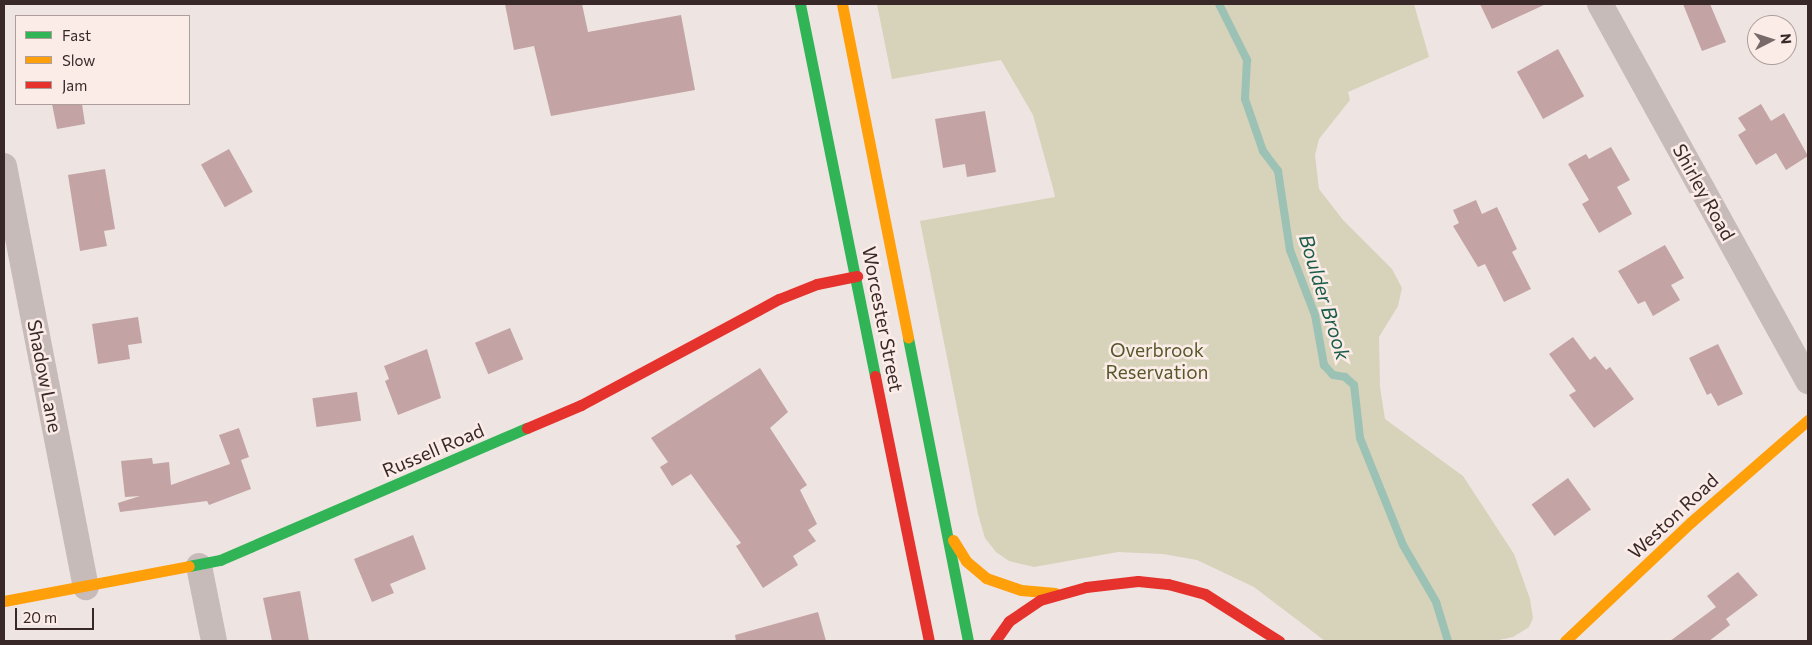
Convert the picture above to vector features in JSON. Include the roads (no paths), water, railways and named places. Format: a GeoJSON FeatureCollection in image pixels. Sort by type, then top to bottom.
{"type":"FeatureCollection","features":[{"type":"Feature","properties":{"kind":"main road","name":"Worcester Street"},"geometry":{"type":"LineString","coordinates":[[800,4],[857,276],[929,641]]}},
{"type":"Feature","properties":{"kind":"main road","name":"Worcester Street"},"geometry":{"type":"LineString","coordinates":[[842,4],[968,641]]}},
{"type":"Feature","properties":{"kind":"main road","name":"Russell Road"},"geometry":{"type":"LineString","coordinates":[[4,601],[199,566],[229,556],[581,405],[773,301],[817,284],[857,276]]}},
{"type":"Feature","properties":{"kind":"main road","name":"Weston Road"},"geometry":{"type":"LineString","coordinates":[[1565,641],[1697,517],[1808,420]]}},
{"type":"Feature","properties":{"kind":"main road"},"geometry":{"type":"LineString","coordinates":[[945,519],[960,553],[979,574],[1021,590],[1061,592],[1127,582],[1173,585],[1222,603],[1274,639]]}},
{"type":"Feature","properties":{"kind":"main road"},"geometry":{"type":"LineString","coordinates":[[995,641],[1016,615],[1061,592]]}},
{"type":"Feature","properties":{"kind":"street","name":"Shirley Road"},"geometry":{"type":"LineString","coordinates":[[1600,4],[1808,381]]}},
{"type":"Feature","properties":{"kind":"street","name":"Shadow Lane"},"geometry":{"type":"LineString","coordinates":[[4,166],[86,587]]}},
{"type":"Feature","properties":{"kind":"street"},"geometry":{"type":"LineString","coordinates":[[199,566],[214,641]]}},
{"type":"Feature","properties":{"kind":"waterway","name":"Boulder Brook"},"geometry":{"type":"LineString","coordinates":[[1219,4],[1247,60],[1245,99],[1263,151],[1278,171],[1290,250],[1315,315],[1324,365],[1333,375],[1345,377],[1354,385],[1360,438],[1403,545],[1436,602],[1448,641]]}},
{"type":"Feature","properties":{"kind":"park label","name":"Overbrook Reservation"},"geometry":{"type":"Point","coordinates":[1157,361]}}]}
